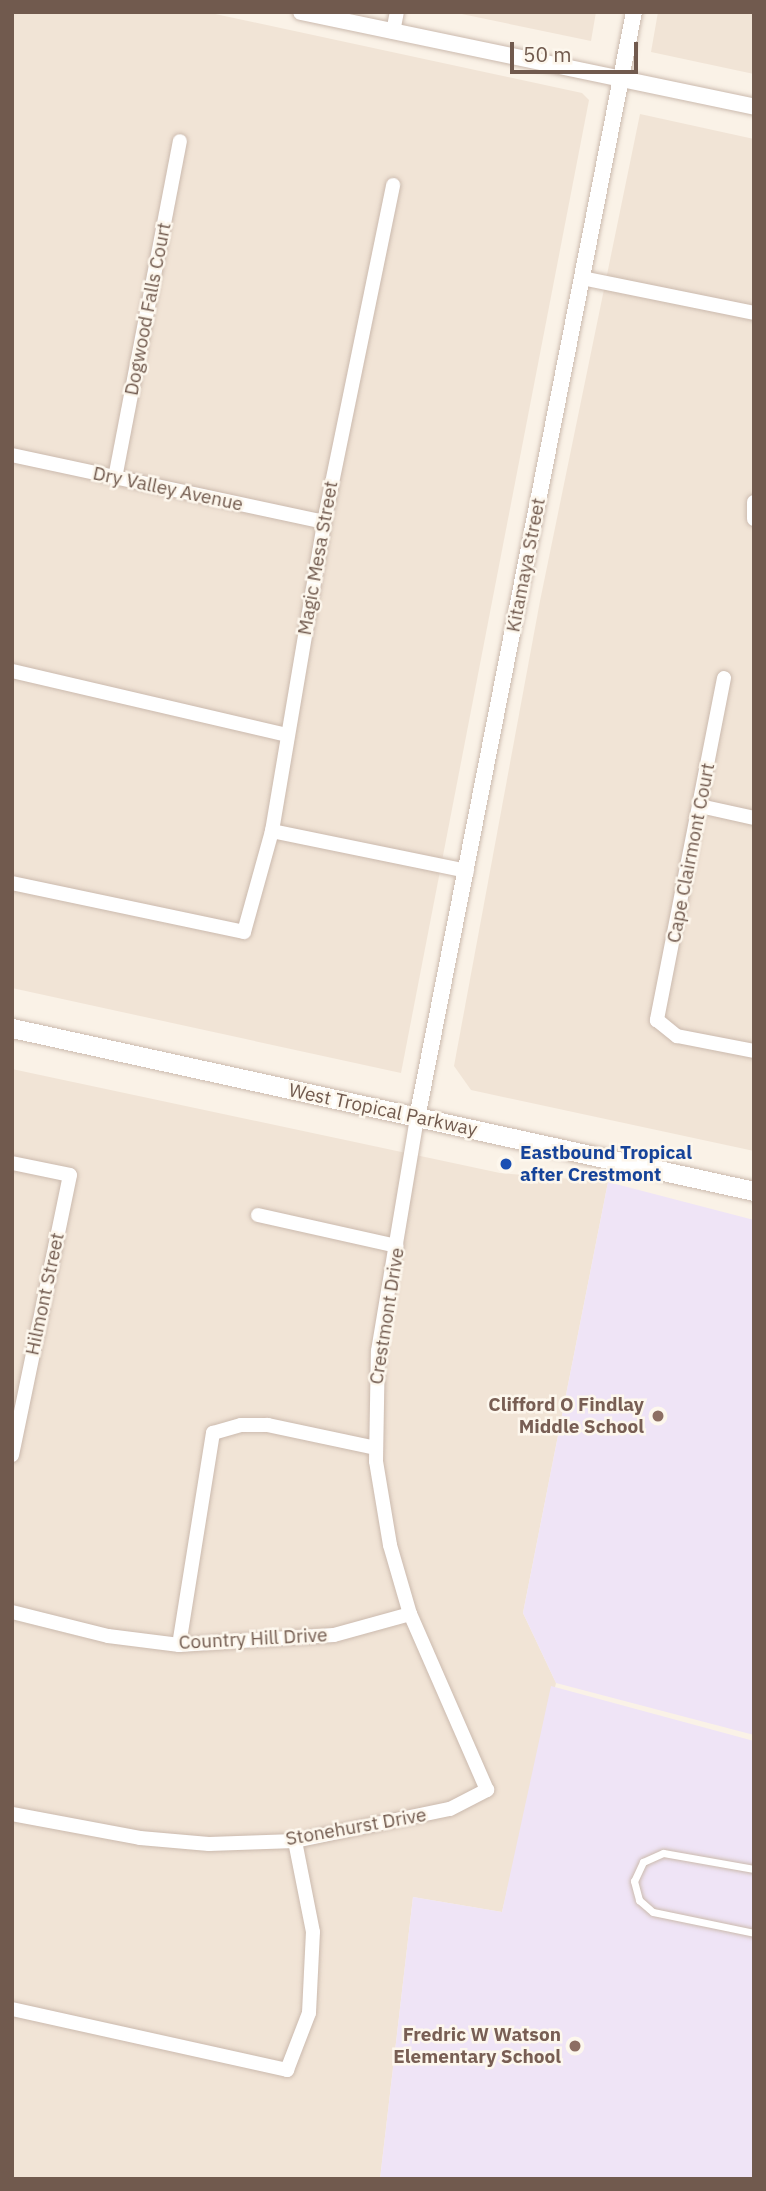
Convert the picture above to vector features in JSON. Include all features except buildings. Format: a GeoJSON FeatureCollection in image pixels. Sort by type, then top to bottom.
{"type":"FeatureCollection","features":[{"type":"Feature","properties":{"kind":"main road","name":"West Tropical Parkway"},"geometry":{"type":"LineString","coordinates":[[12,1028],[754,1191]]}},
{"type":"Feature","properties":{"kind":"street"},"geometry":{"type":"LineString","coordinates":[[301,12],[754,107]]}},
{"type":"Feature","properties":{"kind":"street"},"geometry":{"type":"LineString","coordinates":[[393,32],[397,12]]}},
{"type":"Feature","properties":{"kind":"street","name":"Kitamaya Street"},"geometry":{"type":"LineString","coordinates":[[417,1118],[582,278],[618,78],[634,12]]}},
{"type":"Feature","properties":{"kind":"street","name":"Dogwood Falls Court"},"geometry":{"type":"LineString","coordinates":[[115,478],[180,141]]}},
{"type":"Feature","properties":{"kind":"street","name":"Magic Mesa Street"},"geometry":{"type":"LineString","coordinates":[[12,883],[244,932],[272,831],[324,522],[393,185]]}},
{"type":"Feature","properties":{"kind":"street"},"geometry":{"type":"LineString","coordinates":[[582,278],[754,313]]}},
{"type":"Feature","properties":{"kind":"street","name":"Dry Valley Avenue"},"geometry":{"type":"LineString","coordinates":[[12,455],[324,522]]}},
{"type":"Feature","properties":{"kind":"street"},"geometry":{"type":"LineString","coordinates":[[754,502],[754,519]]}},
{"type":"Feature","properties":{"kind":"street"},"geometry":{"type":"LineString","coordinates":[[12,671],[287,735]]}},
{"type":"Feature","properties":{"kind":"street","name":"Cape Clairmont Court"},"geometry":{"type":"LineString","coordinates":[[724,678],[657,1007],[657,1020],[677,1036],[754,1051]]}},
{"type":"Feature","properties":{"kind":"street"},"geometry":{"type":"LineString","coordinates":[[699,806],[754,818]]}},
{"type":"Feature","properties":{"kind":"street"},"geometry":{"type":"LineString","coordinates":[[272,831],[467,871]]}},
{"type":"Feature","properties":{"kind":"street","name":"Crestmont Drive"},"geometry":{"type":"LineString","coordinates":[[417,1118],[378,1351],[376,1448],[390,1545],[410,1614],[487,1790]]}},
{"type":"Feature","properties":{"kind":"street","name":"Hilmont Street"},"geometry":{"type":"LineString","coordinates":[[12,1163],[70,1175],[12,1455]]}},
{"type":"Feature","properties":{"kind":"street"},"geometry":{"type":"LineString","coordinates":[[258,1214],[397,1246]]}},
{"type":"Feature","properties":{"kind":"street"},"geometry":{"type":"LineString","coordinates":[[179,1645],[213,1433],[241,1425],[268,1425],[376,1448]]}},
{"type":"Feature","properties":{"kind":"street","name":"Country Hill Drive"},"geometry":{"type":"LineString","coordinates":[[12,1612],[108,1636],[179,1645],[334,1635],[410,1614]]}},
{"type":"Feature","properties":{"kind":"street","name":"Stonehurst Drive"},"geometry":{"type":"LineString","coordinates":[[12,1814],[140,1838],[209,1844],[295,1841],[450,1809],[487,1790]]}},
{"type":"Feature","properties":{"kind":"street"},"geometry":{"type":"LineString","coordinates":[[12,2010],[287,2070],[309,2013],[313,1932],[295,1841]]}},
{"type":"Feature","properties":{"kind":"lane"},"geometry":{"type":"LineString","coordinates":[[754,1869],[663,1853],[643,1862],[634,1881],[639,1900],[653,1912],[754,1933]]}},
{"type":"Feature","properties":{"kind":"shaded area"},"geometry":{"type":"Polygon","coordinates":[[[12,12],[206,12],[582,93],[589,100],[401,1073],[12,988],[12,12]]]}},
{"type":"Feature","properties":{"kind":"shaded area"},"geometry":{"type":"Polygon","coordinates":[[[452,12],[596,12],[591,41],[452,12]]]}},
{"type":"Feature","properties":{"kind":"shaded area"},"geometry":{"type":"Polygon","coordinates":[[[658,12],[754,12],[754,74],[651,52],[658,12]]]}},
{"type":"Feature","properties":{"kind":"shaded area"},"geometry":{"type":"Polygon","coordinates":[[[640,114],[754,139],[754,1151],[471,1090],[454,1066],[540,601],[640,114]]]}},
{"type":"Feature","properties":{"kind":"shaded area"},"geometry":{"type":"Polygon","coordinates":[[[12,1069],[500,1173],[608,1182],[523,1613],[556,1683],[502,1912],[413,1897],[380,2179],[12,2179],[12,1069]]]}},
{"type":"Feature","properties":{"kind":"shaded area","name":"Clifford O Findlay Middle School"},"geometry":{"type":"Polygon","coordinates":[[[608,1182],[754,1220],[754,1735],[556,1683],[523,1613],[608,1182]]]}},
{"type":"Feature","properties":{"kind":"shaded area","name":"Fredric W Watson Elementary School"},"geometry":{"type":"Polygon","coordinates":[[[551,1686],[754,1741],[754,2179],[380,2179],[413,1897],[502,1912],[551,1686]]]}},
{"type":"Feature","properties":{"kind":"place","name":"Eastbound Tropical after Crestmont"},"geometry":{"type":"Point","coordinates":[506,1164]}},
{"type":"Feature","properties":{"kind":"place","name":"Clifford O Findlay Middle School"},"geometry":{"type":"Point","coordinates":[658,1416]}},
{"type":"Feature","properties":{"kind":"place","name":"Fredric W Watson Elementary School"},"geometry":{"type":"Point","coordinates":[575,2046]}}]}
